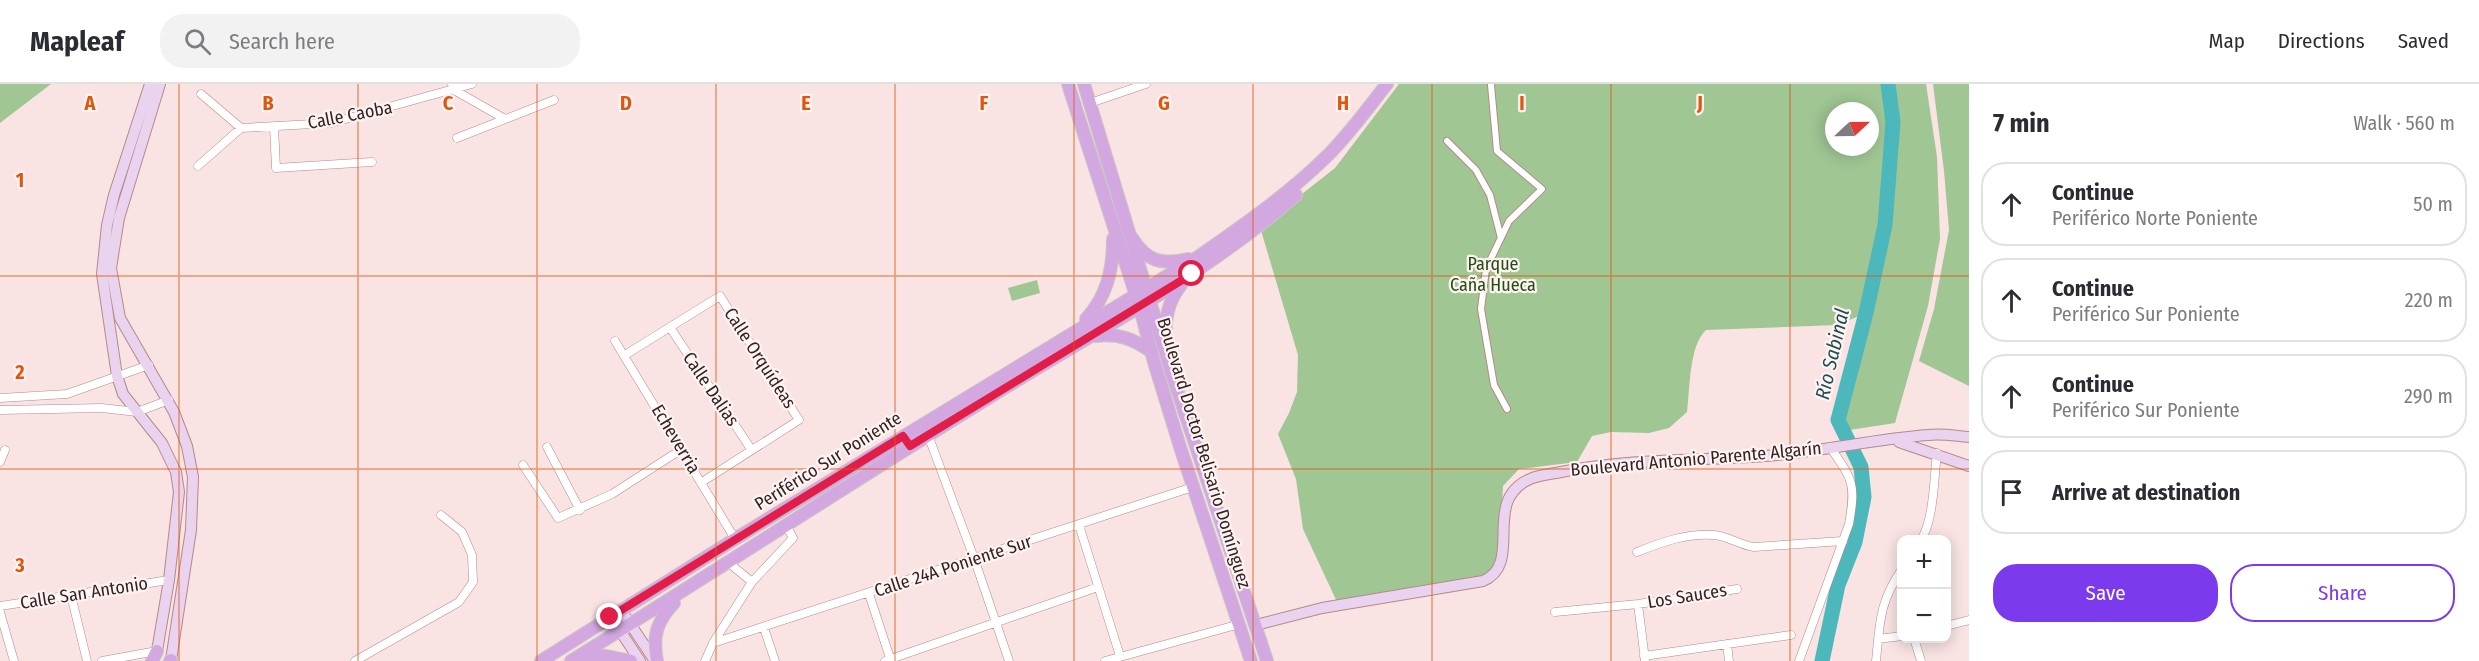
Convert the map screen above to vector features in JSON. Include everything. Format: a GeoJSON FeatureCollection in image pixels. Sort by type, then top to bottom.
{"type":"FeatureCollection","features":[{"type":"Feature","properties":{"kind":"main road"},"geometry":{"type":"LineString","coordinates":[[150,84],[106,225],[102,274],[117,376],[123,394],[162,443],[176,472],[178,492],[169,580],[153,657]]}},
{"type":"Feature","properties":{"kind":"main road"},"geometry":{"type":"LineString","coordinates":[[160,84],[119,218],[111,267],[120,318],[168,400],[187,446],[193,477],[194,503],[171,661]]}},
{"type":"Feature","properties":{"kind":"main road","name":"Boulevard Doctor Belisario Domínguez"},"geometry":{"type":"LineString","coordinates":[[1068,84],[1113,229],[1141,291]]}},
{"type":"Feature","properties":{"kind":"main road","name":"Boulevard Doctor Belisario Domínguez"},"geometry":{"type":"LineString","coordinates":[[1084,84],[1127,228],[1145,305],[1168,360],[1267,661]]}},
{"type":"Feature","properties":{"kind":"main road","name":"Periférico Sur Poniente"},"geometry":{"type":"LineString","coordinates":[[574,659],[786,525],[906,441],[950,407],[1198,257],[1251,220],[1326,157],[1358,122],[1386,84]]}},
{"type":"Feature","properties":{"kind":"main road","name":"Periférico Sur Poniente"},"geometry":{"type":"LineString","coordinates":[[541,661],[735,539],[906,441],[928,435],[1089,336],[1145,305],[1227,251],[1332,163],[1394,84]]}},
{"type":"Feature","properties":{"kind":"main road"},"geometry":{"type":"LineString","coordinates":[[1127,228],[1136,243],[1155,260],[1173,263],[1198,257]]}},
{"type":"Feature","properties":{"kind":"main road"},"geometry":{"type":"LineString","coordinates":[[1076,330],[1093,311],[1105,291],[1113,263],[1113,229]]}},
{"type":"Feature","properties":{"kind":"main road"},"geometry":{"type":"LineString","coordinates":[[1168,360],[1165,326],[1167,310],[1172,297],[1192,274]]}},
{"type":"Feature","properties":{"kind":"main road","name":"Boulevard Doctor Belisario Domínguez"},"geometry":{"type":"LineString","coordinates":[[1145,305],[1152,352],[1193,487],[1251,661]]}},
{"type":"Feature","properties":{"kind":"main road"},"geometry":{"type":"LineString","coordinates":[[1089,336],[1119,335],[1152,352]]}},
{"type":"Feature","properties":{"kind":"main road"},"geometry":{"type":"LineString","coordinates":[[947,423],[951,415],[950,407]]}},
{"type":"Feature","properties":{"kind":"main road","name":"Boulevard Antonio Parente Algarín"},"geometry":{"type":"LineString","coordinates":[[1256,625],[1322,608],[1483,581],[1493,577],[1500,568],[1503,556],[1504,507],[1514,489],[1531,478],[1592,466],[1768,456],[1930,434],[1969,437]]}},
{"type":"Feature","properties":{"kind":"main road","name":"Boulevard Antonio Parente Algarín"},"geometry":{"type":"LineString","coordinates":[[1891,440],[1937,453],[1969,466]]}},
{"type":"Feature","properties":{"kind":"main road"},"geometry":{"type":"LineString","coordinates":[[656,661],[655,629],[664,613],[690,587]]}},
{"type":"Feature","properties":{"kind":"main road"},"geometry":{"type":"LineString","coordinates":[[616,614],[656,661]]}},
{"type":"Feature","properties":{"kind":"main road"},"geometry":{"type":"LineString","coordinates":[[625,627],[640,661]]}},
{"type":"Feature","properties":{"kind":"main road"},"geometry":{"type":"LineString","coordinates":[[574,659],[606,656],[631,661]]}},
{"type":"Feature","properties":{"kind":"street","name":"Calle Caoba"},"geometry":{"type":"LineString","coordinates":[[241,128],[331,123],[453,87],[472,84]]}},
{"type":"Feature","properties":{"kind":"street"},"geometry":{"type":"LineString","coordinates":[[1090,103],[1146,84]]}},
{"type":"Feature","properties":{"kind":"street"},"geometry":{"type":"LineString","coordinates":[[1491,85],[1497,151],[1542,189],[1509,221],[1486,269],[1481,309],[1494,385],[1507,409]]}},
{"type":"Feature","properties":{"kind":"street"},"geometry":{"type":"LineString","coordinates":[[453,87],[505,119]]}},
{"type":"Feature","properties":{"kind":"street"},"geometry":{"type":"LineString","coordinates":[[198,166],[241,128],[201,94]]}},
{"type":"Feature","properties":{"kind":"street"},"geometry":{"type":"LineString","coordinates":[[457,138],[554,100]]}},
{"type":"Feature","properties":{"kind":"street"},"geometry":{"type":"LineString","coordinates":[[274,127],[276,168],[372,162]]}},
{"type":"Feature","properties":{"kind":"street"},"geometry":{"type":"LineString","coordinates":[[1447,141],[1476,170],[1490,195],[1501,238]]}},
{"type":"Feature","properties":{"kind":"street","name":"Calle Orquídeas"},"geometry":{"type":"LineString","coordinates":[[671,329],[720,296],[800,420],[751,449]]}},
{"type":"Feature","properties":{"kind":"street"},"geometry":{"type":"LineString","coordinates":[[625,356],[671,329]]}},
{"type":"Feature","properties":{"kind":"street","name":"Calle Dalias"},"geometry":{"type":"LineString","coordinates":[[671,329],[751,449]]}},
{"type":"Feature","properties":{"kind":"street","name":"Echeverria"},"geometry":{"type":"LineString","coordinates":[[615,341],[735,539]]}},
{"type":"Feature","properties":{"kind":"street"},"geometry":{"type":"LineString","coordinates":[[0,398],[66,394],[149,365]]}},
{"type":"Feature","properties":{"kind":"street"},"geometry":{"type":"LineString","coordinates":[[0,410],[102,408],[137,412],[168,400]]}},
{"type":"Feature","properties":{"kind":"street"},"geometry":{"type":"LineString","coordinates":[[928,435],[974,558],[1009,661]]}},
{"type":"Feature","properties":{"kind":"street"},"geometry":{"type":"LineString","coordinates":[[1799,661],[1843,541],[1852,504],[1853,484],[1834,446]]}},
{"type":"Feature","properties":{"kind":"street"},"geometry":{"type":"LineString","coordinates":[[548,447],[580,510]]}},
{"type":"Feature","properties":{"kind":"street"},"geometry":{"type":"LineString","coordinates":[[523,465],[558,518],[612,494],[682,449]]}},
{"type":"Feature","properties":{"kind":"street"},"geometry":{"type":"LineString","coordinates":[[702,482],[751,449]]}},
{"type":"Feature","properties":{"kind":"street"},"geometry":{"type":"LineString","coordinates":[[0,462],[5,450]]}},
{"type":"Feature","properties":{"kind":"street"},"geometry":{"type":"LineString","coordinates":[[1924,535],[1929,518],[1937,453]]}},
{"type":"Feature","properties":{"kind":"street","name":"Calle 24A Poniente Sur"},"geometry":{"type":"LineString","coordinates":[[713,644],[1193,487]]}},
{"type":"Feature","properties":{"kind":"street"},"geometry":{"type":"LineString","coordinates":[[355,661],[459,602],[473,582],[472,555],[462,532],[441,515]]}},
{"type":"Feature","properties":{"kind":"street"},"geometry":{"type":"LineString","coordinates":[[705,661],[713,644],[752,582],[794,538],[786,525]]}},
{"type":"Feature","properties":{"kind":"street"},"geometry":{"type":"LineString","coordinates":[[1079,525],[1120,656]]}},
{"type":"Feature","properties":{"kind":"street"},"geometry":{"type":"LineString","coordinates":[[1637,552],[1682,536],[1714,535],[1744,546],[1754,547],[1843,541]]}},
{"type":"Feature","properties":{"kind":"street"},"geometry":{"type":"LineString","coordinates":[[729,563],[752,582]]}},
{"type":"Feature","properties":{"kind":"street"},"geometry":{"type":"LineString","coordinates":[[1876,661],[1882,608],[1887,591],[1897,576]]}},
{"type":"Feature","properties":{"kind":"street","name":"Calle San Antonio"},"geometry":{"type":"LineString","coordinates":[[0,606],[169,580]]}},
{"type":"Feature","properties":{"kind":"street"},"geometry":{"type":"LineString","coordinates":[[869,594],[889,660],[1098,587]]}},
{"type":"Feature","properties":{"kind":"street","name":"Los Sauces"},"geometry":{"type":"LineString","coordinates":[[1555,612],[1638,604],[1737,589]]}},
{"type":"Feature","properties":{"kind":"street"},"geometry":{"type":"LineString","coordinates":[[71,595],[87,661]]}},
{"type":"Feature","properties":{"kind":"street"},"geometry":{"type":"LineString","coordinates":[[1638,604],[1645,658],[1791,634]]}},
{"type":"Feature","properties":{"kind":"street"},"geometry":{"type":"LineString","coordinates":[[0,612],[14,661]]}},
{"type":"Feature","properties":{"kind":"street"},"geometry":{"type":"LineString","coordinates":[[1951,625],[1969,620]]}},
{"type":"Feature","properties":{"kind":"street"},"geometry":{"type":"LineString","coordinates":[[1105,661],[1240,624]]}},
{"type":"Feature","properties":{"kind":"street"},"geometry":{"type":"LineString","coordinates":[[764,628],[775,661]]}},
{"type":"Feature","properties":{"kind":"street"},"geometry":{"type":"LineString","coordinates":[[1878,639],[1897,637]]}},
{"type":"Feature","properties":{"kind":"street"},"geometry":{"type":"LineString","coordinates":[[1915,643],[1921,661]]}},
{"type":"Feature","properties":{"kind":"street"},"geometry":{"type":"LineString","coordinates":[[1727,644],[1729,661]]}},
{"type":"Feature","properties":{"kind":"street"},"geometry":{"type":"LineString","coordinates":[[102,661],[153,657]]}},
{"type":"Feature","properties":{"kind":"green space"},"geometry":{"type":"Polygon","coordinates":[[[0,84],[51,84],[0,123],[0,84]]]}},
{"type":"Feature","properties":{"kind":"green space","name":"Parque Caña Hueca"},"geometry":{"type":"Polygon","coordinates":[[[1399,84],[1926,84],[1937,157],[1940,239],[1928,306],[1895,423],[1843,431],[1838,420],[1865,314],[1836,325],[1706,330],[1700,337],[1693,356],[1687,412],[1669,428],[1649,433],[1611,432],[1592,436],[1577,462],[1519,469],[1503,486],[1499,566],[1483,577],[1338,604],[1303,529],[1296,479],[1278,434],[1297,392],[1298,355],[1260,227],[1335,168],[1399,84]]]}},
{"type":"Feature","properties":{"kind":"green space"},"geometry":{"type":"Polygon","coordinates":[[[1933,84],[1969,84],[1969,386],[1919,361],[1934,309],[1949,230],[1933,84]]]}},
{"type":"Feature","properties":{"kind":"green space"},"geometry":{"type":"Polygon","coordinates":[[[1037,280],[1040,293],[1012,301],[1008,288],[1037,280]]]}},
{"type":"Feature","properties":{"kind":"waterway","name":"Río Sabinal"},"geometry":{"type":"LineString","coordinates":[[1822,661],[1838,585],[1855,542],[1864,497],[1861,467],[1838,420],[1866,313],[1885,225],[1893,122],[1888,84]]}},
{"type":"Feature","properties":{"kind":"route"},"geometry":{"type":"LineString","coordinates":[[610,617],[903,436],[910,446],[1042,364],[1140,308],[1192,274]]}}]}
